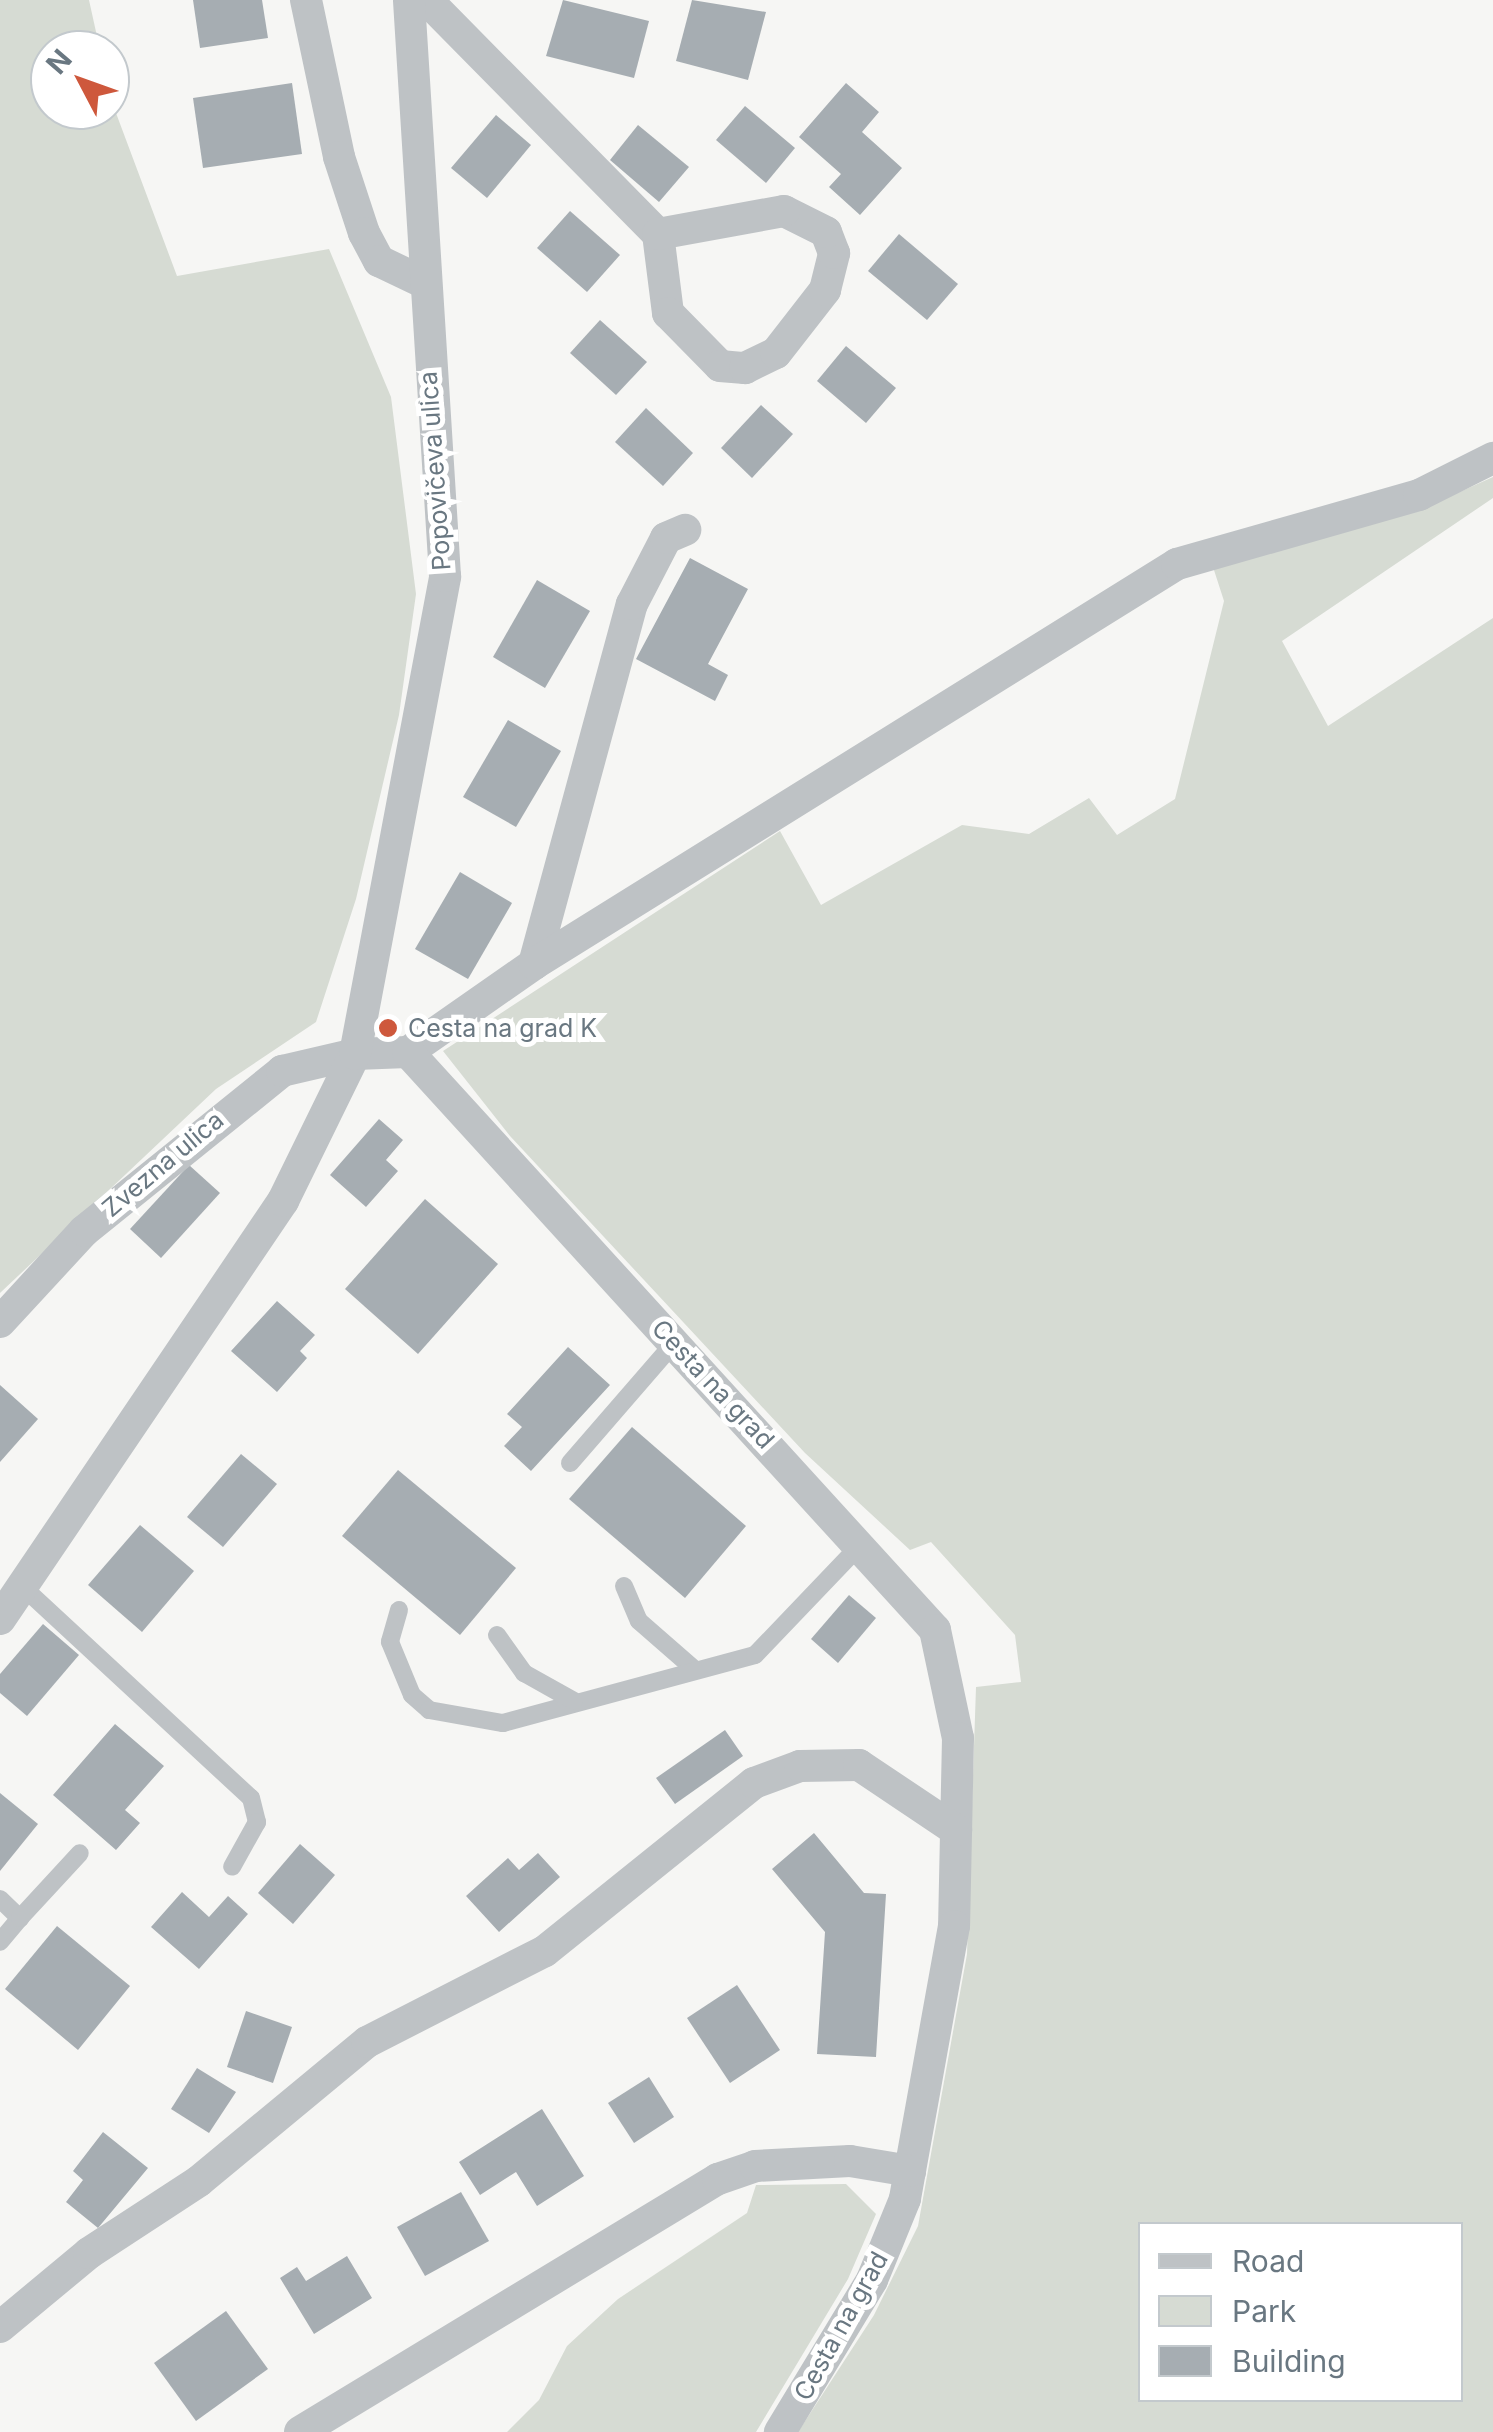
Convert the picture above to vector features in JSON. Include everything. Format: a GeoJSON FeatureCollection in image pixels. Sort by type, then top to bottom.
{"type":"FeatureCollection","features":[{"type":"Feature","properties":{"kind":"street"},"geometry":{"type":"LineString","coordinates":[[306,0],[339,157],[364,232],[379,260],[421,281]]}},
{"type":"Feature","properties":{"kind":"street","name":"Popovičeva ulica"},"geometry":{"type":"LineString","coordinates":[[355,1054],[445,576],[421,281],[409,0]]}},
{"type":"Feature","properties":{"kind":"street"},"geometry":{"type":"LineString","coordinates":[[427,0],[658,234],[668,313],[720,366],[744,368],[776,354],[808,320],[834,253],[826,232],[784,211],[658,234]]}},
{"type":"Feature","properties":{"kind":"street"},"geometry":{"type":"LineString","coordinates":[[0,1619],[283,1201],[355,1054],[408,1052],[534,964],[1177,564],[1418,496],[1493,458]]}},
{"type":"Feature","properties":{"kind":"street"},"geometry":{"type":"LineString","coordinates":[[534,964],[632,604],[666,538],[685,530]]}},
{"type":"Feature","properties":{"kind":"street","name":"Cesta na grad"},"geometry":{"type":"LineString","coordinates":[[408,1052],[863,1543],[935,1630],[956,1723],[954,1926],[910,2170],[872,2280],[780,2432]]}},
{"type":"Feature","properties":{"kind":"street","name":"Zvezna ulica"},"geometry":{"type":"LineString","coordinates":[[0,1322],[84,1231],[238,1100],[282,1071],[355,1054]]}},
{"type":"Feature","properties":{"kind":"street"},"geometry":{"type":"LineString","coordinates":[[0,2327],[88,2253],[198,2181],[367,2042],[546,1951],[754,1783],[800,1766],[858,1765],[956,1830]]}},
{"type":"Feature","properties":{"kind":"street"},"geometry":{"type":"LineString","coordinates":[[300,2432],[718,2179],[755,2166],[850,2161],[910,2170]]}},
{"type":"Feature","properties":{"kind":"lane"},"geometry":{"type":"LineString","coordinates":[[570,1463],[674,1343]]}},
{"type":"Feature","properties":{"kind":"lane"},"geometry":{"type":"LineString","coordinates":[[399,1610],[390,1642],[395,1668],[429,1710],[503,1724],[754,1655],[863,1543]]}},
{"type":"Feature","properties":{"kind":"lane"},"geometry":{"type":"LineString","coordinates":[[624,1586],[640,1622],[694,1669]]}},
{"type":"Feature","properties":{"kind":"lane"},"geometry":{"type":"LineString","coordinates":[[24,1588],[252,1798],[257,1822],[232,1866]]}},
{"type":"Feature","properties":{"kind":"lane"},"geometry":{"type":"LineString","coordinates":[[497,1635],[524,1673],[574,1702]]}},
{"type":"Feature","properties":{"kind":"lane"},"geometry":{"type":"LineString","coordinates":[[0,1942],[80,1854]]}},
{"type":"Feature","properties":{"kind":"lane"},"geometry":{"type":"LineString","coordinates":[[0,1900],[20,1918]]}},
{"type":"Feature","properties":{"kind":"green space"},"geometry":{"type":"Polygon","coordinates":[[[0,0],[89,0],[96,30],[30,30],[30,130],[122,130],[177,276],[329,249],[391,397],[416,594],[399,715],[356,899],[316,1022],[216,1089],[0,1293],[0,0]]]}},
{"type":"Feature","properties":{"kind":"green space"},"geometry":{"type":"Polygon","coordinates":[[[1493,477],[1493,498],[1282,641],[1328,726],[1493,618],[1493,2432],[798,2432],[874,2315],[918,2226],[967,1954],[976,1687],[1021,1682],[1015,1635],[931,1542],[910,1550],[805,1453],[510,1136],[443,1051],[780,831],[821,905],[962,825],[1029,834],[1089,798],[1117,835],[1175,799],[1224,601],[1213,567],[1426,507],[1493,477]]]}},
{"type":"Feature","properties":{"kind":"green space"},"geometry":{"type":"Polygon","coordinates":[[[846,2184],[876,2214],[848,2279],[756,2432],[507,2432],[539,2400],[567,2346],[618,2299],[747,2213],[756,2185],[846,2184]]]}},
{"type":"Feature","properties":{"kind":"building"},"geometry":{"type":"Polygon","coordinates":[[[193,0],[262,0],[268,38],[200,48],[193,0]]]}},
{"type":"Feature","properties":{"kind":"building"},"geometry":{"type":"Polygon","coordinates":[[[563,0],[649,21],[634,78],[546,56],[563,0]]]}},
{"type":"Feature","properties":{"kind":"building"},"geometry":{"type":"Polygon","coordinates":[[[692,0],[766,12],[748,80],[676,61],[692,0]]]}},
{"type":"Feature","properties":{"kind":"building"},"geometry":{"type":"Polygon","coordinates":[[[292,83],[302,154],[203,168],[193,98],[292,83]]]}},
{"type":"Feature","properties":{"kind":"building"},"geometry":{"type":"Polygon","coordinates":[[[846,83],[879,112],[862,132],[902,168],[860,215],[829,187],[841,174],[799,137],[846,83]]]}},
{"type":"Feature","properties":{"kind":"building"},"geometry":{"type":"Polygon","coordinates":[[[745,106],[795,148],[766,183],[716,140],[745,106]]]}},
{"type":"Feature","properties":{"kind":"building"},"geometry":{"type":"Polygon","coordinates":[[[496,115],[531,145],[487,198],[451,168],[496,115]]]}},
{"type":"Feature","properties":{"kind":"building"},"geometry":{"type":"Polygon","coordinates":[[[638,125],[689,167],[659,202],[610,160],[638,125]]]}},
{"type":"Feature","properties":{"kind":"building"},"geometry":{"type":"Polygon","coordinates":[[[570,211],[620,255],[587,292],[537,248],[570,211]]]}},
{"type":"Feature","properties":{"kind":"building"},"geometry":{"type":"Polygon","coordinates":[[[899,234],[958,284],[927,320],[868,271],[899,234]]]}},
{"type":"Feature","properties":{"kind":"building"},"geometry":{"type":"Polygon","coordinates":[[[600,320],[647,362],[616,395],[570,353],[600,320]]]}},
{"type":"Feature","properties":{"kind":"building"},"geometry":{"type":"Polygon","coordinates":[[[846,346],[896,388],[866,423],[817,381],[846,346]]]}},
{"type":"Feature","properties":{"kind":"building"},"geometry":{"type":"Polygon","coordinates":[[[761,405],[793,434],[752,478],[721,448],[761,405]]]}},
{"type":"Feature","properties":{"kind":"building"},"geometry":{"type":"Polygon","coordinates":[[[646,408],[693,453],[663,486],[615,442],[646,408]]]}},
{"type":"Feature","properties":{"kind":"building"},"geometry":{"type":"Polygon","coordinates":[[[690,558],[748,589],[708,664],[728,675],[715,701],[636,659],[690,558]]]}},
{"type":"Feature","properties":{"kind":"building"},"geometry":{"type":"Polygon","coordinates":[[[537,580],[590,611],[545,688],[493,657],[537,580]]]}},
{"type":"Feature","properties":{"kind":"building"},"geometry":{"type":"Polygon","coordinates":[[[508,720],[561,751],[516,827],[463,797],[508,720]]]}},
{"type":"Feature","properties":{"kind":"building"},"geometry":{"type":"Polygon","coordinates":[[[460,872],[512,903],[468,979],[415,949],[460,872]]]}},
{"type":"Feature","properties":{"kind":"building"},"geometry":{"type":"Polygon","coordinates":[[[379,1119],[403,1140],[386,1160],[398,1171],[366,1207],[330,1175],[379,1119]]]}},
{"type":"Feature","properties":{"kind":"building"},"geometry":{"type":"Polygon","coordinates":[[[189,1165],[220,1193],[161,1258],[130,1229],[189,1165]]]}},
{"type":"Feature","properties":{"kind":"building"},"geometry":{"type":"Polygon","coordinates":[[[425,1199],[498,1264],[418,1354],[345,1289],[425,1199]]]}},
{"type":"Feature","properties":{"kind":"building"},"geometry":{"type":"Polygon","coordinates":[[[277,1301],[315,1335],[300,1351],[307,1358],[277,1392],[231,1351],[277,1301]]]}},
{"type":"Feature","properties":{"kind":"building"},"geometry":{"type":"Polygon","coordinates":[[[568,1347],[610,1385],[531,1471],[504,1446],[522,1427],[507,1414],[568,1347]]]}},
{"type":"Feature","properties":{"kind":"building"},"geometry":{"type":"Polygon","coordinates":[[[0,1385],[38,1419],[0,1462],[0,1385]]]}},
{"type":"Feature","properties":{"kind":"building"},"geometry":{"type":"Polygon","coordinates":[[[632,1427],[746,1526],[685,1598],[569,1499],[632,1427]]]}},
{"type":"Feature","properties":{"kind":"building"},"geometry":{"type":"Polygon","coordinates":[[[241,1454],[277,1484],[223,1547],[187,1517],[241,1454]]]}},
{"type":"Feature","properties":{"kind":"building"},"geometry":{"type":"Polygon","coordinates":[[[398,1470],[516,1568],[460,1635],[342,1536],[398,1470]]]}},
{"type":"Feature","properties":{"kind":"building"},"geometry":{"type":"Polygon","coordinates":[[[140,1525],[194,1571],[142,1632],[88,1585],[140,1525]]]}},
{"type":"Feature","properties":{"kind":"building"},"geometry":{"type":"Polygon","coordinates":[[[849,1595],[876,1618],[838,1663],[811,1639],[849,1595]]]}},
{"type":"Feature","properties":{"kind":"building"},"geometry":{"type":"Polygon","coordinates":[[[43,1624],[79,1655],[27,1716],[0,1693],[0,1674],[43,1624]]]}},
{"type":"Feature","properties":{"kind":"building"},"geometry":{"type":"Polygon","coordinates":[[[115,1724],[164,1766],[125,1810],[140,1823],[116,1850],[53,1795],[115,1724]]]}},
{"type":"Feature","properties":{"kind":"building"},"geometry":{"type":"Polygon","coordinates":[[[725,1730],[743,1756],[675,1804],[656,1778],[725,1730]]]}},
{"type":"Feature","properties":{"kind":"building"},"geometry":{"type":"Polygon","coordinates":[[[0,1793],[38,1824],[0,1871],[0,1793]]]}},
{"type":"Feature","properties":{"kind":"building"},"geometry":{"type":"Polygon","coordinates":[[[814,1833],[864,1893],[886,1894],[876,2057],[817,2054],[825,1932],[772,1869],[814,1833]]]}},
{"type":"Feature","properties":{"kind":"building"},"geometry":{"type":"Polygon","coordinates":[[[300,1844],[335,1875],[293,1924],[258,1893],[300,1844]]]}},
{"type":"Feature","properties":{"kind":"building"},"geometry":{"type":"Polygon","coordinates":[[[538,1853],[560,1877],[499,1932],[466,1896],[508,1858],[519,1870],[538,1853]]]}},
{"type":"Feature","properties":{"kind":"building"},"geometry":{"type":"Polygon","coordinates":[[[182,1892],[209,1917],[228,1896],[248,1914],[199,1969],[151,1927],[182,1892]]]}},
{"type":"Feature","properties":{"kind":"building"},"geometry":{"type":"Polygon","coordinates":[[[57,1926],[130,1986],[78,2050],[5,1989],[57,1926]]]}},
{"type":"Feature","properties":{"kind":"building"},"geometry":{"type":"Polygon","coordinates":[[[737,1985],[780,2050],[730,2083],[687,2018],[737,1985]]]}},
{"type":"Feature","properties":{"kind":"building"},"geometry":{"type":"Polygon","coordinates":[[[246,2011],[292,2027],[273,2083],[227,2067],[246,2011]]]}},
{"type":"Feature","properties":{"kind":"building"},"geometry":{"type":"Polygon","coordinates":[[[197,2068],[236,2092],[209,2133],[171,2109],[197,2068]]]}},
{"type":"Feature","properties":{"kind":"building"},"geometry":{"type":"Polygon","coordinates":[[[649,2077],[674,2117],[634,2143],[608,2103],[649,2077]]]}},
{"type":"Feature","properties":{"kind":"building"},"geometry":{"type":"Polygon","coordinates":[[[542,2109],[584,2176],[537,2206],[516,2172],[480,2195],[459,2162],[542,2109]]]}},
{"type":"Feature","properties":{"kind":"building"},"geometry":{"type":"Polygon","coordinates":[[[103,2132],[148,2168],[98,2228],[66,2202],[83,2180],[73,2171],[103,2132]]]}},
{"type":"Feature","properties":{"kind":"building"},"geometry":{"type":"Polygon","coordinates":[[[461,2192],[489,2241],[425,2276],[397,2227],[461,2192]]]}},
{"type":"Feature","properties":{"kind":"building"},"geometry":{"type":"Polygon","coordinates":[[[347,2256],[372,2298],[314,2334],[280,2278],[297,2267],[306,2281],[347,2256]]]}},
{"type":"Feature","properties":{"kind":"building"},"geometry":{"type":"Polygon","coordinates":[[[226,2311],[268,2369],[196,2421],[154,2363],[226,2311]]]}},
{"type":"Feature","properties":{"kind":"place","name":"Cesta na grad K"},"geometry":{"type":"Point","coordinates":[388,1028]}}]}
